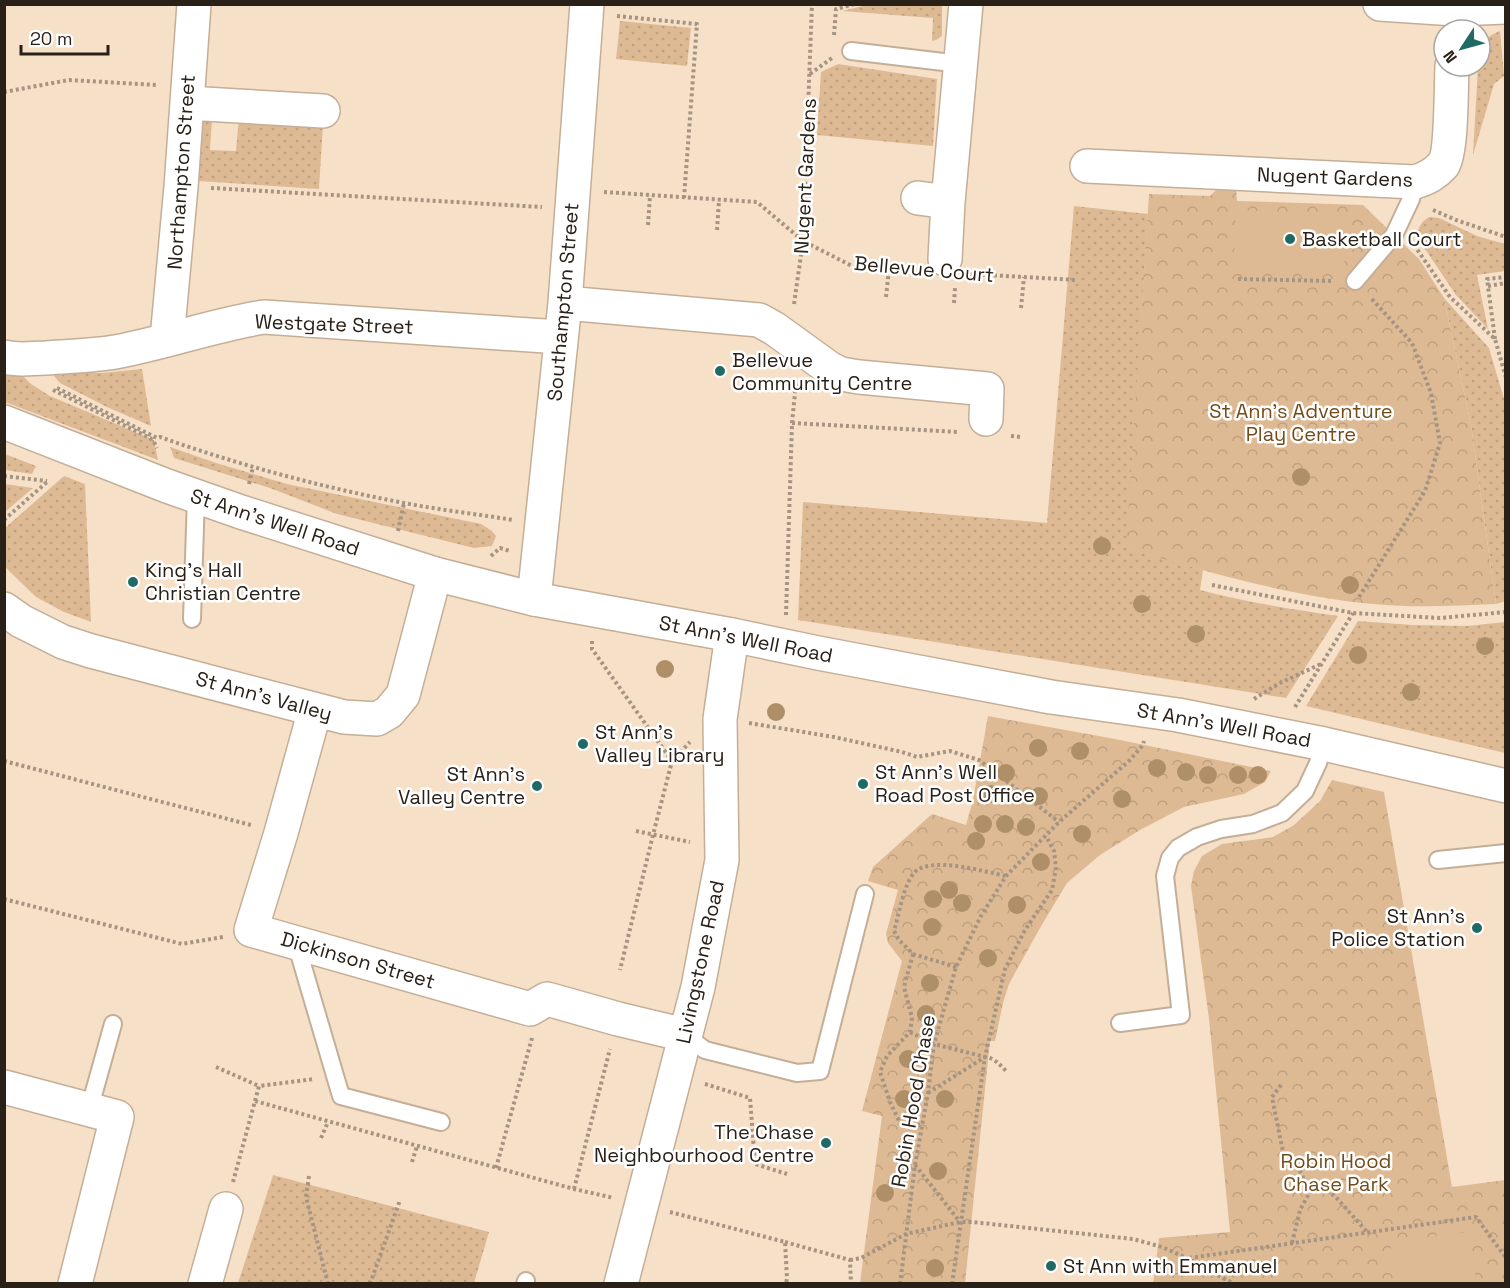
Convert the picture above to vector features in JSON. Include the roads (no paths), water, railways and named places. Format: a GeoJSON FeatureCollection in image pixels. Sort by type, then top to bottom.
{"type":"FeatureCollection","features":[{"type":"Feature","properties":{"kind":"street","name":"Northampton Street"},"geometry":{"type":"LineString","coordinates":[[167,339],[194,4]]}},
{"type":"Feature","properties":{"kind":"street"},"geometry":{"type":"LineString","coordinates":[[948,273],[933,200],[960,64],[966,4]]}},
{"type":"Feature","properties":{"kind":"street"},"geometry":{"type":"LineString","coordinates":[[1380,4],[1446,18]]}},
{"type":"Feature","properties":{"kind":"street"},"geometry":{"type":"LineString","coordinates":[[1463,18],[1506,7]]}},
{"type":"Feature","properties":{"kind":"street","name":"Southampton Street"},"geometry":{"type":"LineString","coordinates":[[534,599],[565,303],[586,9]]}},
{"type":"Feature","properties":{"kind":"street","name":"Nugent Gardens"},"geometry":{"type":"LineString","coordinates":[[1087,166],[1122,181],[1413,190],[1444,164],[1448,150],[1451,78]]}},
{"type":"Feature","properties":{"kind":"street"},"geometry":{"type":"LineString","coordinates":[[187,95],[323,111]]}},
{"type":"Feature","properties":{"kind":"street"},"geometry":{"type":"LineString","coordinates":[[565,303],[759,320],[841,374],[987,389],[986,429]]}},
{"type":"Feature","properties":{"kind":"street","name":"Westgate Street"},"geometry":{"type":"LineString","coordinates":[[10,359],[89,356],[116,352],[233,322],[264,317],[560,337]]}},
{"type":"Feature","properties":{"kind":"street","name":"St Ann's Well Road"},"geometry":{"type":"LineString","coordinates":[[4,422],[196,496],[435,574],[534,599],[1052,697],[1178,715],[1324,744],[1506,786]]}},
{"type":"Feature","properties":{"kind":"street","name":"St Ann's Valley"},"geometry":{"type":"LineString","coordinates":[[4,609],[21,621],[63,642],[91,651],[344,717],[376,719],[389,712],[403,695],[435,574]]}},
{"type":"Feature","properties":{"kind":"street","name":"Livingstone Road"},"geometry":{"type":"LineString","coordinates":[[621,1284],[698,987],[722,860],[720,719],[732,635]]}},
{"type":"Feature","properties":{"kind":"street","name":"Dickinson Street"},"geometry":{"type":"LineString","coordinates":[[315,710],[281,833],[250,930],[530,1009],[547,999],[685,1035]]}},
{"type":"Feature","properties":{"kind":"street"},"geometry":{"type":"LineString","coordinates":[[4,1087],[117,1118],[75,1284]]}},
{"type":"Feature","properties":{"kind":"street"},"geometry":{"type":"LineString","coordinates":[[205,1284],[226,1209]]}},
{"type":"Feature","properties":{"kind":"lane"},"geometry":{"type":"LineString","coordinates":[[851,51],[960,64]]}},
{"type":"Feature","properties":{"kind":"lane"},"geometry":{"type":"LineString","coordinates":[[1355,281],[1383,250],[1400,225],[1413,190]]}},
{"type":"Feature","properties":{"kind":"lane"},"geometry":{"type":"LineString","coordinates":[[192,619],[196,496]]}},
{"type":"Feature","properties":{"kind":"lane"},"geometry":{"type":"LineString","coordinates":[[1120,1023],[1181,1015],[1165,876],[1170,858],[1178,848],[1197,837],[1221,829],[1253,824],[1282,813],[1305,792],[1324,744]]}},
{"type":"Feature","properties":{"kind":"lane"},"geometry":{"type":"LineString","coordinates":[[1438,860],[1506,853]]}},
{"type":"Feature","properties":{"kind":"lane"},"geometry":{"type":"LineString","coordinates":[[685,1035],[705,1050],[797,1073],[820,1071],[865,894]]}},
{"type":"Feature","properties":{"kind":"lane"},"geometry":{"type":"LineString","coordinates":[[296,943],[341,1096],[441,1122]]}},
{"type":"Feature","properties":{"kind":"lane"},"geometry":{"type":"LineString","coordinates":[[89,1110],[113,1024]]}},
{"type":"Feature","properties":{"kind":"place","name":"Basketball Court"},"geometry":{"type":"Point","coordinates":[1290,239]}},
{"type":"Feature","properties":{"kind":"place","name":"Bellevue Community Centre"},"geometry":{"type":"Point","coordinates":[720,371]}},
{"type":"Feature","properties":{"kind":"place","name":"King's Hall Christian Centre"},"geometry":{"type":"Point","coordinates":[133,582]}},
{"type":"Feature","properties":{"kind":"place","name":"St Ann's Valley Library"},"geometry":{"type":"Point","coordinates":[583,744]}},
{"type":"Feature","properties":{"kind":"place","name":"St Ann's Well Road Post Office"},"geometry":{"type":"Point","coordinates":[863,784]}},
{"type":"Feature","properties":{"kind":"place","name":"St Ann's Valley Centre"},"geometry":{"type":"Point","coordinates":[537,786]}},
{"type":"Feature","properties":{"kind":"place","name":"St Ann's Police Station"},"geometry":{"type":"Point","coordinates":[1477,928]}},
{"type":"Feature","properties":{"kind":"place","name":"The Chase Neighbourhood Centre"},"geometry":{"type":"Point","coordinates":[826,1143]}},
{"type":"Feature","properties":{"kind":"place","name":"St Ann with Emmanuel"},"geometry":{"type":"Point","coordinates":[1051,1266]}},
{"type":"Feature","properties":{"kind":"park label","name":"St Ann's Adventure Play Centre"},"geometry":{"type":"Point","coordinates":[1301,422]}},
{"type":"Feature","properties":{"kind":"park label","name":"Robin Hood Chase Park"},"geometry":{"type":"Point","coordinates":[1336,1172]}}]}
